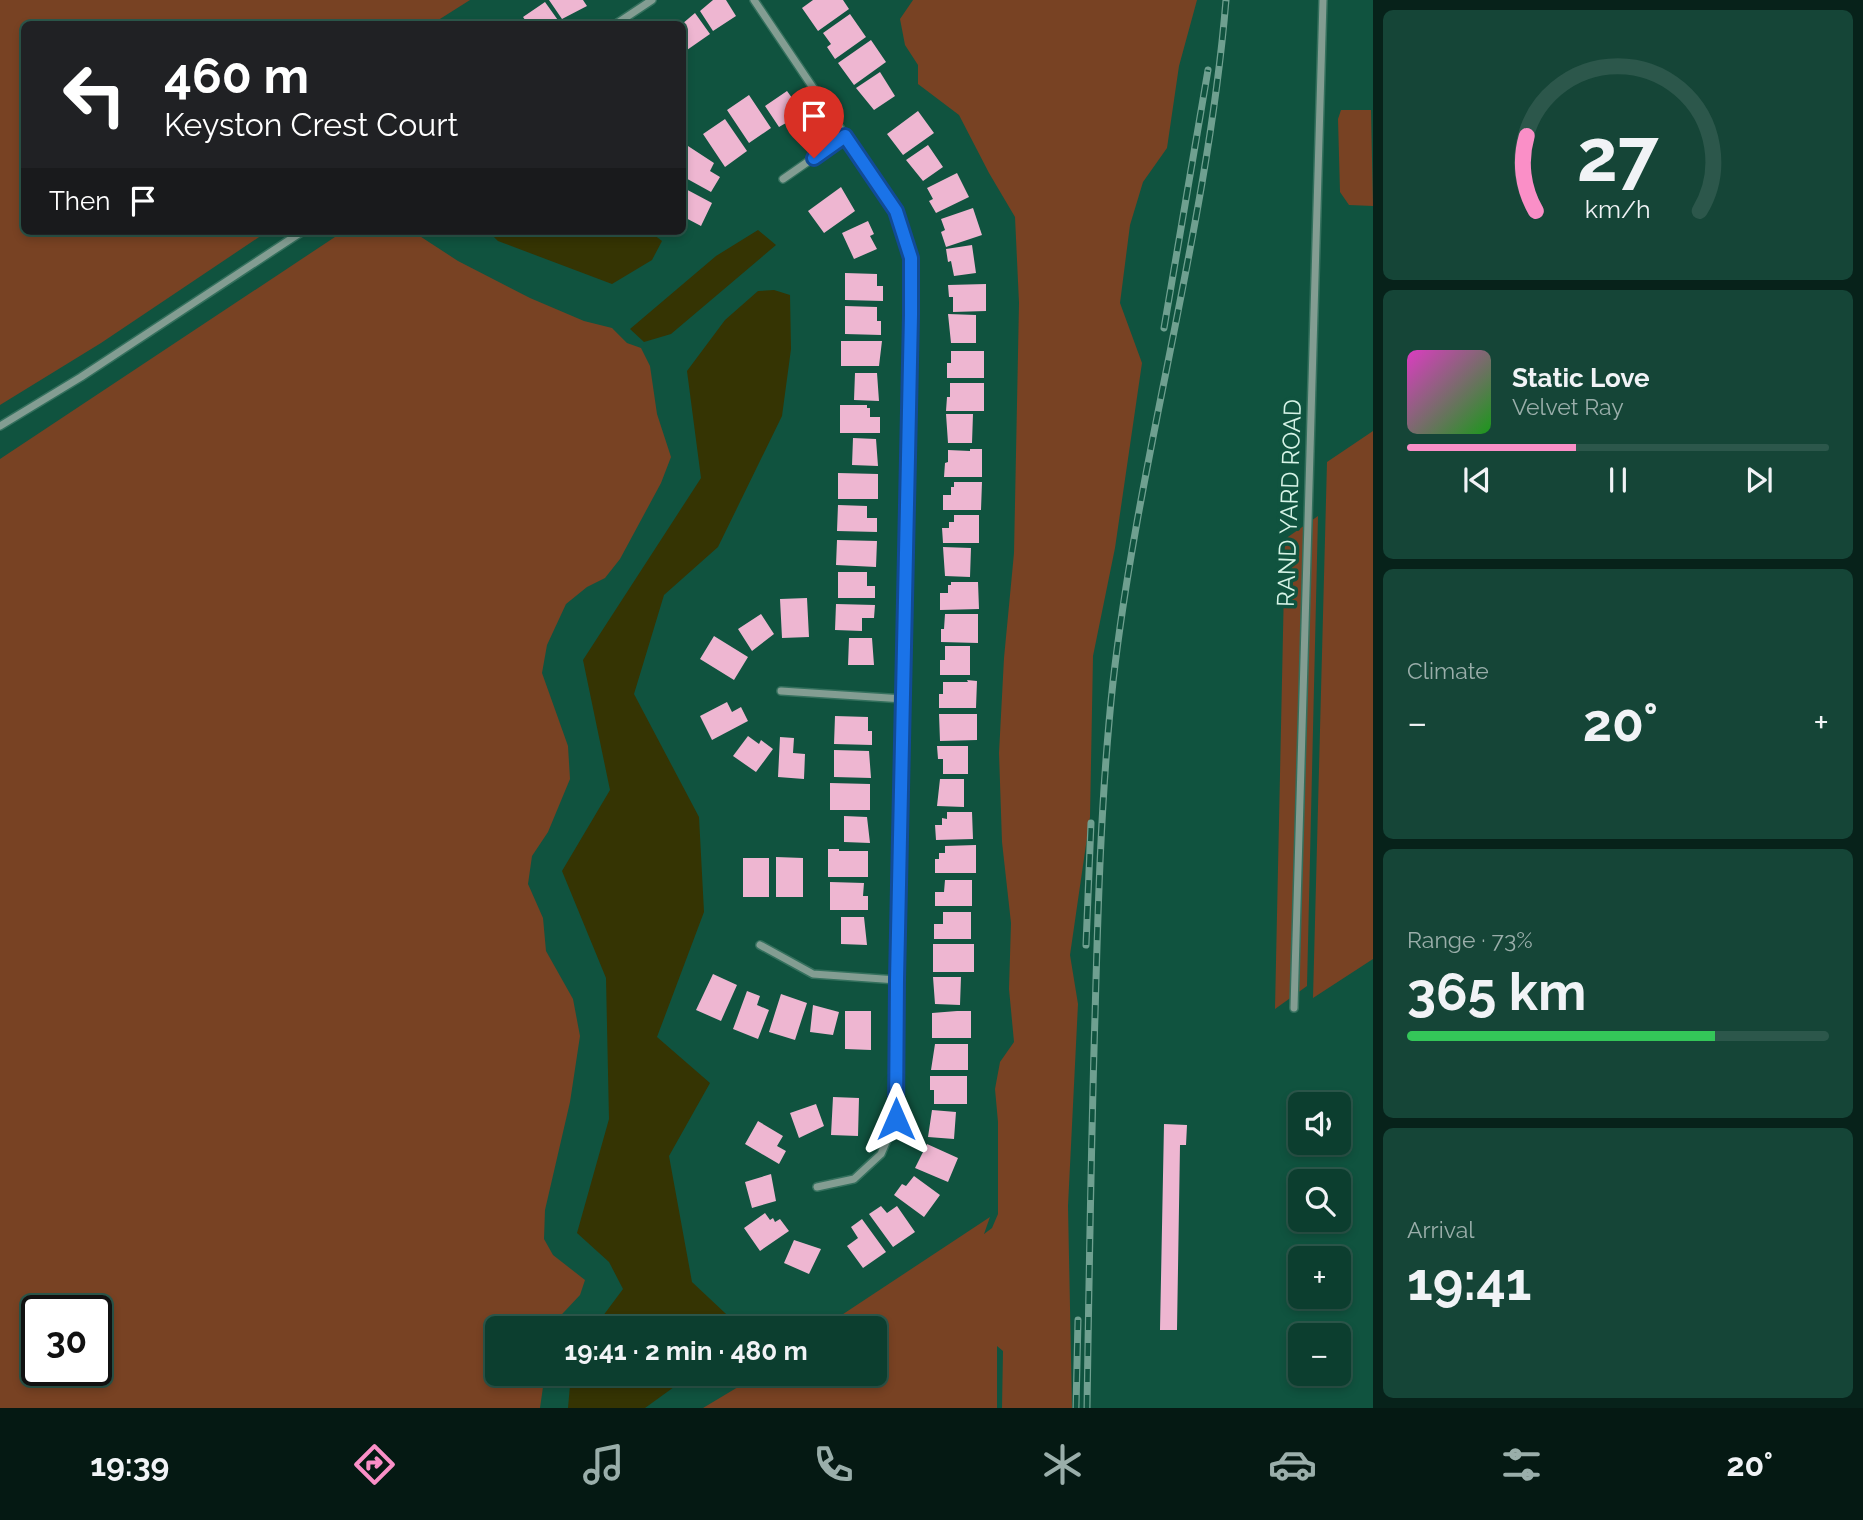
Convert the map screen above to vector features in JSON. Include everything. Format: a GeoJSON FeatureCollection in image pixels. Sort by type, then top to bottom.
{"type":"FeatureCollection","features":[{"type":"Feature","properties":{"kind":"street"},"geometry":{"type":"LineString","coordinates":[[620,21],[652,0]]}},
{"type":"Feature","properties":{"kind":"street"},"geometry":{"type":"LineString","coordinates":[[754,0],[896,211],[911,258],[896,1119],[881,1154],[854,1179],[817,1187]]}},
{"type":"Feature","properties":{"kind":"street","name":"RAND YARD ROAD"},"geometry":{"type":"LineString","coordinates":[[1294,1008],[1323,0]]}},
{"type":"Feature","properties":{"kind":"street"},"geometry":{"type":"LineString","coordinates":[[783,179],[845,136]]}},
{"type":"Feature","properties":{"kind":"street"},"geometry":{"type":"LineString","coordinates":[[0,426],[81,377],[297,235]]}},
{"type":"Feature","properties":{"kind":"street"},"geometry":{"type":"LineString","coordinates":[[781,691],[904,699]]}},
{"type":"Feature","properties":{"kind":"street"},"geometry":{"type":"LineString","coordinates":[[760,945],[813,974],[897,980]]}},
{"type":"Feature","properties":{"kind":"shaded area"},"geometry":{"type":"Polygon","coordinates":[[[0,0],[470,0],[437,21],[21,21],[21,235],[262,235],[101,343],[0,405],[0,0]]]}},
{"type":"Feature","properties":{"kind":"shaded area"},"geometry":{"type":"Polygon","coordinates":[[[913,0],[1197,0],[1179,66],[1167,148],[1143,182],[1130,225],[1120,303],[1142,363],[1115,548],[1093,656],[1090,817],[1070,955],[1078,1004],[1068,1206],[1072,1408],[1002,1408],[1003,1351],[997,1346],[997,1408],[703,1408],[740,1386],[887,1386],[887,1316],[840,1316],[990,1217],[984,1234],[992,1228],[998,1214],[998,1122],[995,1089],[1000,1062],[1014,1042],[1009,989],[1011,923],[1002,842],[999,753],[1004,658],[1014,553],[1019,303],[1015,217],[959,115],[918,84],[918,65],[905,45],[900,19],[913,0]]]}},
{"type":"Feature","properties":{"kind":"shaded area"},"geometry":{"type":"Polygon","coordinates":[[[1341,110],[1371,110],[1373,206],[1349,205],[1340,192],[1338,119],[1341,110]]]}},
{"type":"Feature","properties":{"kind":"shaded area"},"geometry":{"type":"Polygon","coordinates":[[[758,230],[776,245],[671,334],[644,342],[630,329],[716,256],[758,230]]]}},
{"type":"Feature","properties":{"kind":"shaded area"},"geometry":{"type":"Polygon","coordinates":[[[338,235],[418,235],[458,261],[530,298],[584,321],[612,328],[627,343],[641,348],[650,366],[657,414],[671,457],[661,483],[620,559],[605,578],[587,587],[566,604],[547,645],[542,673],[568,746],[570,779],[548,832],[532,856],[528,884],[543,918],[546,951],[573,999],[580,1036],[570,1102],[545,1210],[544,1239],[553,1255],[585,1280],[580,1295],[560,1316],[485,1316],[485,1386],[543,1386],[540,1408],[0,1408],[0,459],[338,235]]]}},
{"type":"Feature","properties":{"kind":"shaded area"},"geometry":{"type":"Polygon","coordinates":[[[492,235],[654,235],[662,241],[652,260],[612,284],[498,241],[492,235]]]}},
{"type":"Feature","properties":{"kind":"shaded area"},"geometry":{"type":"Polygon","coordinates":[[[774,290],[790,295],[791,349],[782,416],[718,547],[664,595],[634,694],[699,817],[704,912],[657,1037],[710,1083],[669,1156],[692,1282],[728,1316],[603,1316],[623,1289],[609,1262],[577,1233],[609,1119],[606,978],[562,871],[610,790],[583,660],[701,478],[687,371],[725,320],[758,291],[774,290]]]}},
{"type":"Feature","properties":{"kind":"shaded area"},"geometry":{"type":"Polygon","coordinates":[[[1373,431],[1373,959],[1313,998],[1327,462],[1373,431]]]}},
{"type":"Feature","properties":{"kind":"shaded area"},"geometry":{"type":"Polygon","coordinates":[[[1318,516],[1307,986],[1275,1009],[1285,539],[1318,516]]]}},
{"type":"Feature","properties":{"kind":"shaded area"},"geometry":{"type":"Polygon","coordinates":[[[570,1386],[675,1386],[645,1408],[568,1408],[570,1386]]]}},
{"type":"Feature","properties":{"kind":"building"},"geometry":{"type":"Polygon","coordinates":[[[549,0],[583,0],[587,6],[562,19],[549,0]]]}},
{"type":"Feature","properties":{"kind":"building"},"geometry":{"type":"Polygon","coordinates":[[[713,0],[726,0],[736,16],[713,31],[700,11],[713,0]]]}},
{"type":"Feature","properties":{"kind":"building"},"geometry":{"type":"Polygon","coordinates":[[[813,0],[843,0],[849,9],[818,31],[802,8],[813,0]]]}},
{"type":"Feature","properties":{"kind":"building"},"geometry":{"type":"Polygon","coordinates":[[[545,2],[559,21],[526,21],[523,17],[545,2]]]}},
{"type":"Feature","properties":{"kind":"building"},"geometry":{"type":"Polygon","coordinates":[[[695,13],[710,34],[687,50],[686,49],[686,21],[695,13]]]}},
{"type":"Feature","properties":{"kind":"building"},"geometry":{"type":"Polygon","coordinates":[[[850,14],[866,37],[835,59],[827,47],[831,44],[823,33],[850,14]]]}},
{"type":"Feature","properties":{"kind":"building"},"geometry":{"type":"Polygon","coordinates":[[[871,40],[886,62],[854,85],[838,63],[871,40]]]}},
{"type":"Feature","properties":{"kind":"building"},"geometry":{"type":"Polygon","coordinates":[[[880,72],[895,96],[874,110],[856,88],[880,72]]]}},
{"type":"Feature","properties":{"kind":"building"},"geometry":{"type":"Polygon","coordinates":[[[787,91],[803,113],[779,127],[765,106],[787,91]]]}},
{"type":"Feature","properties":{"kind":"building"},"geometry":{"type":"Polygon","coordinates":[[[749,95],[771,128],[749,143],[727,110],[749,95]]]}},
{"type":"Feature","properties":{"kind":"building"},"geometry":{"type":"Polygon","coordinates":[[[918,111],[934,133],[903,155],[887,134],[918,111]]]}},
{"type":"Feature","properties":{"kind":"building"},"geometry":{"type":"Polygon","coordinates":[[[725,119],[747,151],[725,167],[703,134],[725,119]]]}},
{"type":"Feature","properties":{"kind":"building"},"geometry":{"type":"Polygon","coordinates":[[[928,145],[943,167],[923,181],[906,160],[928,145]]]}},
{"type":"Feature","properties":{"kind":"building"},"geometry":{"type":"Polygon","coordinates":[[[688,146],[714,163],[710,171],[720,177],[711,192],[686,178],[688,146]]]}},
{"type":"Feature","properties":{"kind":"building"},"geometry":{"type":"Polygon","coordinates":[[[957,173],[969,197],[936,213],[929,201],[933,199],[927,188],[957,173]]]}},
{"type":"Feature","properties":{"kind":"building"},"geometry":{"type":"Polygon","coordinates":[[[841,187],[855,211],[824,233],[808,211],[841,187]]]}},
{"type":"Feature","properties":{"kind":"building"},"geometry":{"type":"Polygon","coordinates":[[[686,189],[712,203],[701,226],[686,218],[686,189]]]}},
{"type":"Feature","properties":{"kind":"building"},"geometry":{"type":"Polygon","coordinates":[[[973,208],[982,235],[946,247],[941,232],[945,230],[941,219],[973,208]]]}},
{"type":"Feature","properties":{"kind":"building"},"geometry":{"type":"Polygon","coordinates":[[[868,221],[874,234],[870,236],[877,249],[854,259],[842,233],[868,221]]]}},
{"type":"Feature","properties":{"kind":"building"},"geometry":{"type":"Polygon","coordinates":[[[972,245],[976,273],[954,276],[946,249],[972,245]]]}},
{"type":"Feature","properties":{"kind":"building"},"geometry":{"type":"Polygon","coordinates":[[[845,273],[877,274],[877,286],[883,286],[883,301],[845,300],[845,273]]]}},
{"type":"Feature","properties":{"kind":"building"},"geometry":{"type":"Polygon","coordinates":[[[986,284],[986,311],[953,312],[953,297],[949,297],[948,285],[986,284]]]}},
{"type":"Feature","properties":{"kind":"building"},"geometry":{"type":"Polygon","coordinates":[[[845,306],[877,307],[881,335],[845,334],[845,306]]]}},
{"type":"Feature","properties":{"kind":"building"},"geometry":{"type":"Polygon","coordinates":[[[948,314],[976,315],[976,343],[951,343],[948,314]]]}},
{"type":"Feature","properties":{"kind":"building"},"geometry":{"type":"Polygon","coordinates":[[[841,341],[882,341],[879,366],[841,366],[841,341]]]}},
{"type":"Feature","properties":{"kind":"building"},"geometry":{"type":"Polygon","coordinates":[[[951,351],[984,351],[984,378],[947,378],[947,363],[951,363],[951,351]]]}},
{"type":"Feature","properties":{"kind":"building"},"geometry":{"type":"Polygon","coordinates":[[[855,373],[877,373],[879,401],[854,400],[855,373]]]}},
{"type":"Feature","properties":{"kind":"building"},"geometry":{"type":"Polygon","coordinates":[[[950,383],[984,383],[984,411],[946,411],[950,383]]]}},
{"type":"Feature","properties":{"kind":"building"},"geometry":{"type":"Polygon","coordinates":[[[840,405],[867,405],[867,408],[870,408],[870,417],[880,417],[880,433],[840,433],[840,405]]]}},
{"type":"Feature","properties":{"kind":"building"},"geometry":{"type":"Polygon","coordinates":[[[946,414],[973,414],[972,443],[948,443],[946,414]]]}},
{"type":"Feature","properties":{"kind":"building"},"geometry":{"type":"Polygon","coordinates":[[[853,438],[876,439],[878,466],[852,465],[853,438]]]}},
{"type":"Feature","properties":{"kind":"building"},"geometry":{"type":"Polygon","coordinates":[[[982,449],[982,477],[944,477],[948,450],[982,449]]]}},
{"type":"Feature","properties":{"kind":"building"},"geometry":{"type":"Polygon","coordinates":[[[838,473],[878,474],[878,499],[838,499],[838,473]]]}},
{"type":"Feature","properties":{"kind":"building"},"geometry":{"type":"Polygon","coordinates":[[[954,482],[982,482],[981,510],[943,510],[943,495],[951,495],[954,482]]]}},
{"type":"Feature","properties":{"kind":"building"},"geometry":{"type":"Polygon","coordinates":[[[838,505],[867,506],[867,518],[877,518],[877,532],[837,531],[838,505]]]}},
{"type":"Feature","properties":{"kind":"building"},"geometry":{"type":"Polygon","coordinates":[[[954,515],[979,515],[979,543],[943,543],[942,528],[949,528],[949,522],[954,522],[954,515]]]}},
{"type":"Feature","properties":{"kind":"building"},"geometry":{"type":"Polygon","coordinates":[[[837,540],[877,541],[876,567],[836,565],[837,540]]]}},
{"type":"Feature","properties":{"kind":"building"},"geometry":{"type":"Polygon","coordinates":[[[943,547],[971,548],[970,577],[945,576],[943,547]]]}},
{"type":"Feature","properties":{"kind":"building"},"geometry":{"type":"Polygon","coordinates":[[[838,572],[867,572],[867,586],[875,586],[875,598],[838,598],[838,572]]]}},
{"type":"Feature","properties":{"kind":"building"},"geometry":{"type":"Polygon","coordinates":[[[951,582],[978,582],[979,609],[940,610],[940,593],[948,593],[948,585],[951,585],[951,582]]]}},
{"type":"Feature","properties":{"kind":"building"},"geometry":{"type":"Polygon","coordinates":[[[807,598],[809,637],[782,638],[780,599],[807,598]]]}},
{"type":"Feature","properties":{"kind":"building"},"geometry":{"type":"Polygon","coordinates":[[[836,604],[875,605],[874,618],[862,618],[862,631],[835,630],[836,604]]]}},
{"type":"Feature","properties":{"kind":"building"},"geometry":{"type":"Polygon","coordinates":[[[761,614],[774,634],[752,651],[738,629],[761,614]]]}},
{"type":"Feature","properties":{"kind":"building"},"geometry":{"type":"Polygon","coordinates":[[[945,614],[978,614],[978,643],[941,642],[945,614]]]}},
{"type":"Feature","properties":{"kind":"building"},"geometry":{"type":"Polygon","coordinates":[[[714,636],[748,657],[734,680],[700,659],[714,636]]]}},
{"type":"Feature","properties":{"kind":"building"},"geometry":{"type":"Polygon","coordinates":[[[849,638],[872,638],[874,665],[848,665],[849,638]]]}},
{"type":"Feature","properties":{"kind":"building"},"geometry":{"type":"Polygon","coordinates":[[[945,646],[970,646],[970,675],[940,675],[940,660],[945,660],[945,646]]]}},
{"type":"Feature","properties":{"kind":"building"},"geometry":{"type":"Polygon","coordinates":[[[967,680],[977,681],[976,708],[939,708],[939,694],[943,694],[943,682],[968,682],[967,680]]]}},
{"type":"Feature","properties":{"kind":"building"},"geometry":{"type":"Polygon","coordinates":[[[727,702],[732,712],[741,707],[748,721],[712,740],[700,716],[727,702]]]}},
{"type":"Feature","properties":{"kind":"building"},"geometry":{"type":"Polygon","coordinates":[[[939,714],[977,714],[977,740],[940,741],[939,714]]]}},
{"type":"Feature","properties":{"kind":"building"},"geometry":{"type":"Polygon","coordinates":[[[835,716],[868,717],[872,745],[834,744],[835,716]]]}},
{"type":"Feature","properties":{"kind":"building"},"geometry":{"type":"Polygon","coordinates":[[[748,736],[759,744],[761,740],[773,749],[756,772],[733,756],[748,736]]]}},
{"type":"Feature","properties":{"kind":"building"},"geometry":{"type":"Polygon","coordinates":[[[780,737],[794,738],[793,753],[805,754],[804,779],[778,777],[780,737]]]}},
{"type":"Feature","properties":{"kind":"building"},"geometry":{"type":"Polygon","coordinates":[[[937,746],[968,746],[968,774],[943,774],[943,759],[938,759],[937,746]]]}},
{"type":"Feature","properties":{"kind":"building"},"geometry":{"type":"Polygon","coordinates":[[[834,750],[869,751],[871,778],[834,777],[834,750]]]}},
{"type":"Feature","properties":{"kind":"building"},"geometry":{"type":"Polygon","coordinates":[[[940,779],[964,779],[964,807],[937,806],[940,779]]]}},
{"type":"Feature","properties":{"kind":"building"},"geometry":{"type":"Polygon","coordinates":[[[830,783],[870,784],[870,810],[830,810],[830,783]]]}},
{"type":"Feature","properties":{"kind":"building"},"geometry":{"type":"Polygon","coordinates":[[[947,812],[972,812],[973,839],[936,840],[935,825],[942,825],[942,818],[947,819],[947,812]]]}},
{"type":"Feature","properties":{"kind":"building"},"geometry":{"type":"Polygon","coordinates":[[[844,816],[867,817],[870,843],[844,842],[844,816]]]}},
{"type":"Feature","properties":{"kind":"building"},"geometry":{"type":"Polygon","coordinates":[[[976,845],[976,873],[935,873],[935,859],[939,859],[939,853],[945,853],[945,846],[976,845]]]}},
{"type":"Feature","properties":{"kind":"building"},"geometry":{"type":"Polygon","coordinates":[[[828,849],[868,851],[868,877],[828,877],[828,849]]]}},
{"type":"Feature","properties":{"kind":"building"},"geometry":{"type":"Polygon","coordinates":[[[776,857],[803,858],[803,897],[776,897],[776,857]]]}},
{"type":"Feature","properties":{"kind":"building"},"geometry":{"type":"Polygon","coordinates":[[[743,858],[769,858],[769,897],[743,897],[743,858]]]}},
{"type":"Feature","properties":{"kind":"building"},"geometry":{"type":"Polygon","coordinates":[[[945,880],[972,880],[972,906],[935,906],[935,892],[944,892],[945,880]]]}},
{"type":"Feature","properties":{"kind":"building"},"geometry":{"type":"Polygon","coordinates":[[[830,882],[864,883],[863,896],[868,896],[868,910],[830,910],[830,882]]]}},
{"type":"Feature","properties":{"kind":"building"},"geometry":{"type":"Polygon","coordinates":[[[943,912],[971,912],[971,939],[934,939],[934,924],[943,924],[943,912]]]}},
{"type":"Feature","properties":{"kind":"building"},"geometry":{"type":"Polygon","coordinates":[[[841,917],[864,917],[867,945],[841,944],[841,917]]]}},
{"type":"Feature","properties":{"kind":"building"},"geometry":{"type":"Polygon","coordinates":[[[933,944],[974,944],[974,972],[933,972],[933,944]]]}},
{"type":"Feature","properties":{"kind":"building"},"geometry":{"type":"Polygon","coordinates":[[[713,974],[737,985],[721,1021],[696,1010],[713,974]]]}},
{"type":"Feature","properties":{"kind":"building"},"geometry":{"type":"Polygon","coordinates":[[[933,977],[961,977],[960,1005],[935,1004],[933,977]]]}},
{"type":"Feature","properties":{"kind":"building"},"geometry":{"type":"Polygon","coordinates":[[[747,991],[760,996],[757,1005],[769,1010],[758,1039],[733,1029],[747,991]]]}},
{"type":"Feature","properties":{"kind":"building"},"geometry":{"type":"Polygon","coordinates":[[[781,994],[807,1003],[795,1040],[769,1032],[781,994]]]}},
{"type":"Feature","properties":{"kind":"building"},"geometry":{"type":"Polygon","coordinates":[[[813,1005],[839,1012],[833,1035],[810,1032],[813,1005]]]}},
{"type":"Feature","properties":{"kind":"building"},"geometry":{"type":"Polygon","coordinates":[[[845,1011],[871,1011],[871,1050],[845,1049],[845,1011]]]}},
{"type":"Feature","properties":{"kind":"building"},"geometry":{"type":"Polygon","coordinates":[[[971,1011],[971,1038],[932,1038],[932,1013],[971,1011]]]}},
{"type":"Feature","properties":{"kind":"building"},"geometry":{"type":"Polygon","coordinates":[[[935,1044],[968,1044],[968,1070],[931,1070],[935,1044]]]}},
{"type":"Feature","properties":{"kind":"building"},"geometry":{"type":"Polygon","coordinates":[[[930,1076],[967,1076],[967,1104],[934,1104],[930,1076]]]}},
{"type":"Feature","properties":{"kind":"building"},"geometry":{"type":"Polygon","coordinates":[[[833,1097],[859,1098],[858,1136],[831,1135],[833,1097]]]}},
{"type":"Feature","properties":{"kind":"building"},"geometry":{"type":"Polygon","coordinates":[[[816,1104],[824,1126],[799,1138],[790,1113],[816,1104]]]}},
{"type":"Feature","properties":{"kind":"building"},"geometry":{"type":"Polygon","coordinates":[[[932,1110],[956,1112],[954,1139],[928,1137],[932,1110]]]}},
{"type":"Feature","properties":{"kind":"building"},"geometry":{"type":"Polygon","coordinates":[[[758,1121],[783,1136],[777,1146],[786,1151],[779,1164],[745,1144],[758,1121]]]}},
{"type":"Feature","properties":{"kind":"building"},"geometry":{"type":"Polygon","coordinates":[[[1164,1124],[1187,1125],[1186,1145],[1180,1145],[1177,1330],[1160,1330],[1164,1124]]]}},
{"type":"Feature","properties":{"kind":"building"},"geometry":{"type":"Polygon","coordinates":[[[927,1144],[958,1158],[948,1182],[915,1168],[927,1144]]]}},
{"type":"Feature","properties":{"kind":"building"},"geometry":{"type":"Polygon","coordinates":[[[771,1174],[776,1201],[752,1208],[745,1182],[771,1174]]]}},
{"type":"Feature","properties":{"kind":"building"},"geometry":{"type":"Polygon","coordinates":[[[914,1176],[940,1195],[924,1217],[894,1195],[902,1184],[906,1186],[914,1176]]]}},
{"type":"Feature","properties":{"kind":"building"},"geometry":{"type":"Polygon","coordinates":[[[881,1206],[887,1213],[897,1206],[915,1232],[893,1247],[869,1214],[881,1206]]]}},
{"type":"Feature","properties":{"kind":"building"},"geometry":{"type":"Polygon","coordinates":[[[765,1213],[775,1222],[780,1219],[789,1231],[760,1251],[744,1228],[765,1213]]]}},
{"type":"Feature","properties":{"kind":"building"},"geometry":{"type":"Polygon","coordinates":[[[862,1219],[886,1252],[863,1268],[847,1246],[858,1238],[851,1227],[862,1219]]]}},
{"type":"Feature","properties":{"kind":"building"},"geometry":{"type":"Polygon","coordinates":[[[794,1240],[821,1249],[809,1274],[784,1263],[794,1240]]]}},
{"type":"Feature","properties":{"kind":"railway"},"geometry":{"type":"LineString","coordinates":[[1087,1408],[1099,891],[1113,682],[1139,511],[1204,171],[1226,0]]}},
{"type":"Feature","properties":{"kind":"railway"},"geometry":{"type":"LineString","coordinates":[[1164,328],[1208,70]]}},
{"type":"Feature","properties":{"kind":"railway"},"geometry":{"type":"LineString","coordinates":[[1086,945],[1091,823]]}},
{"type":"Feature","properties":{"kind":"railway"},"geometry":{"type":"LineString","coordinates":[[1076,1408],[1078,1320]]}},
{"type":"Feature","properties":{"kind":"route"},"geometry":{"type":"LineString","coordinates":[[814,158],[845,136],[896,211],[911,258],[896,1119]]}}]}
